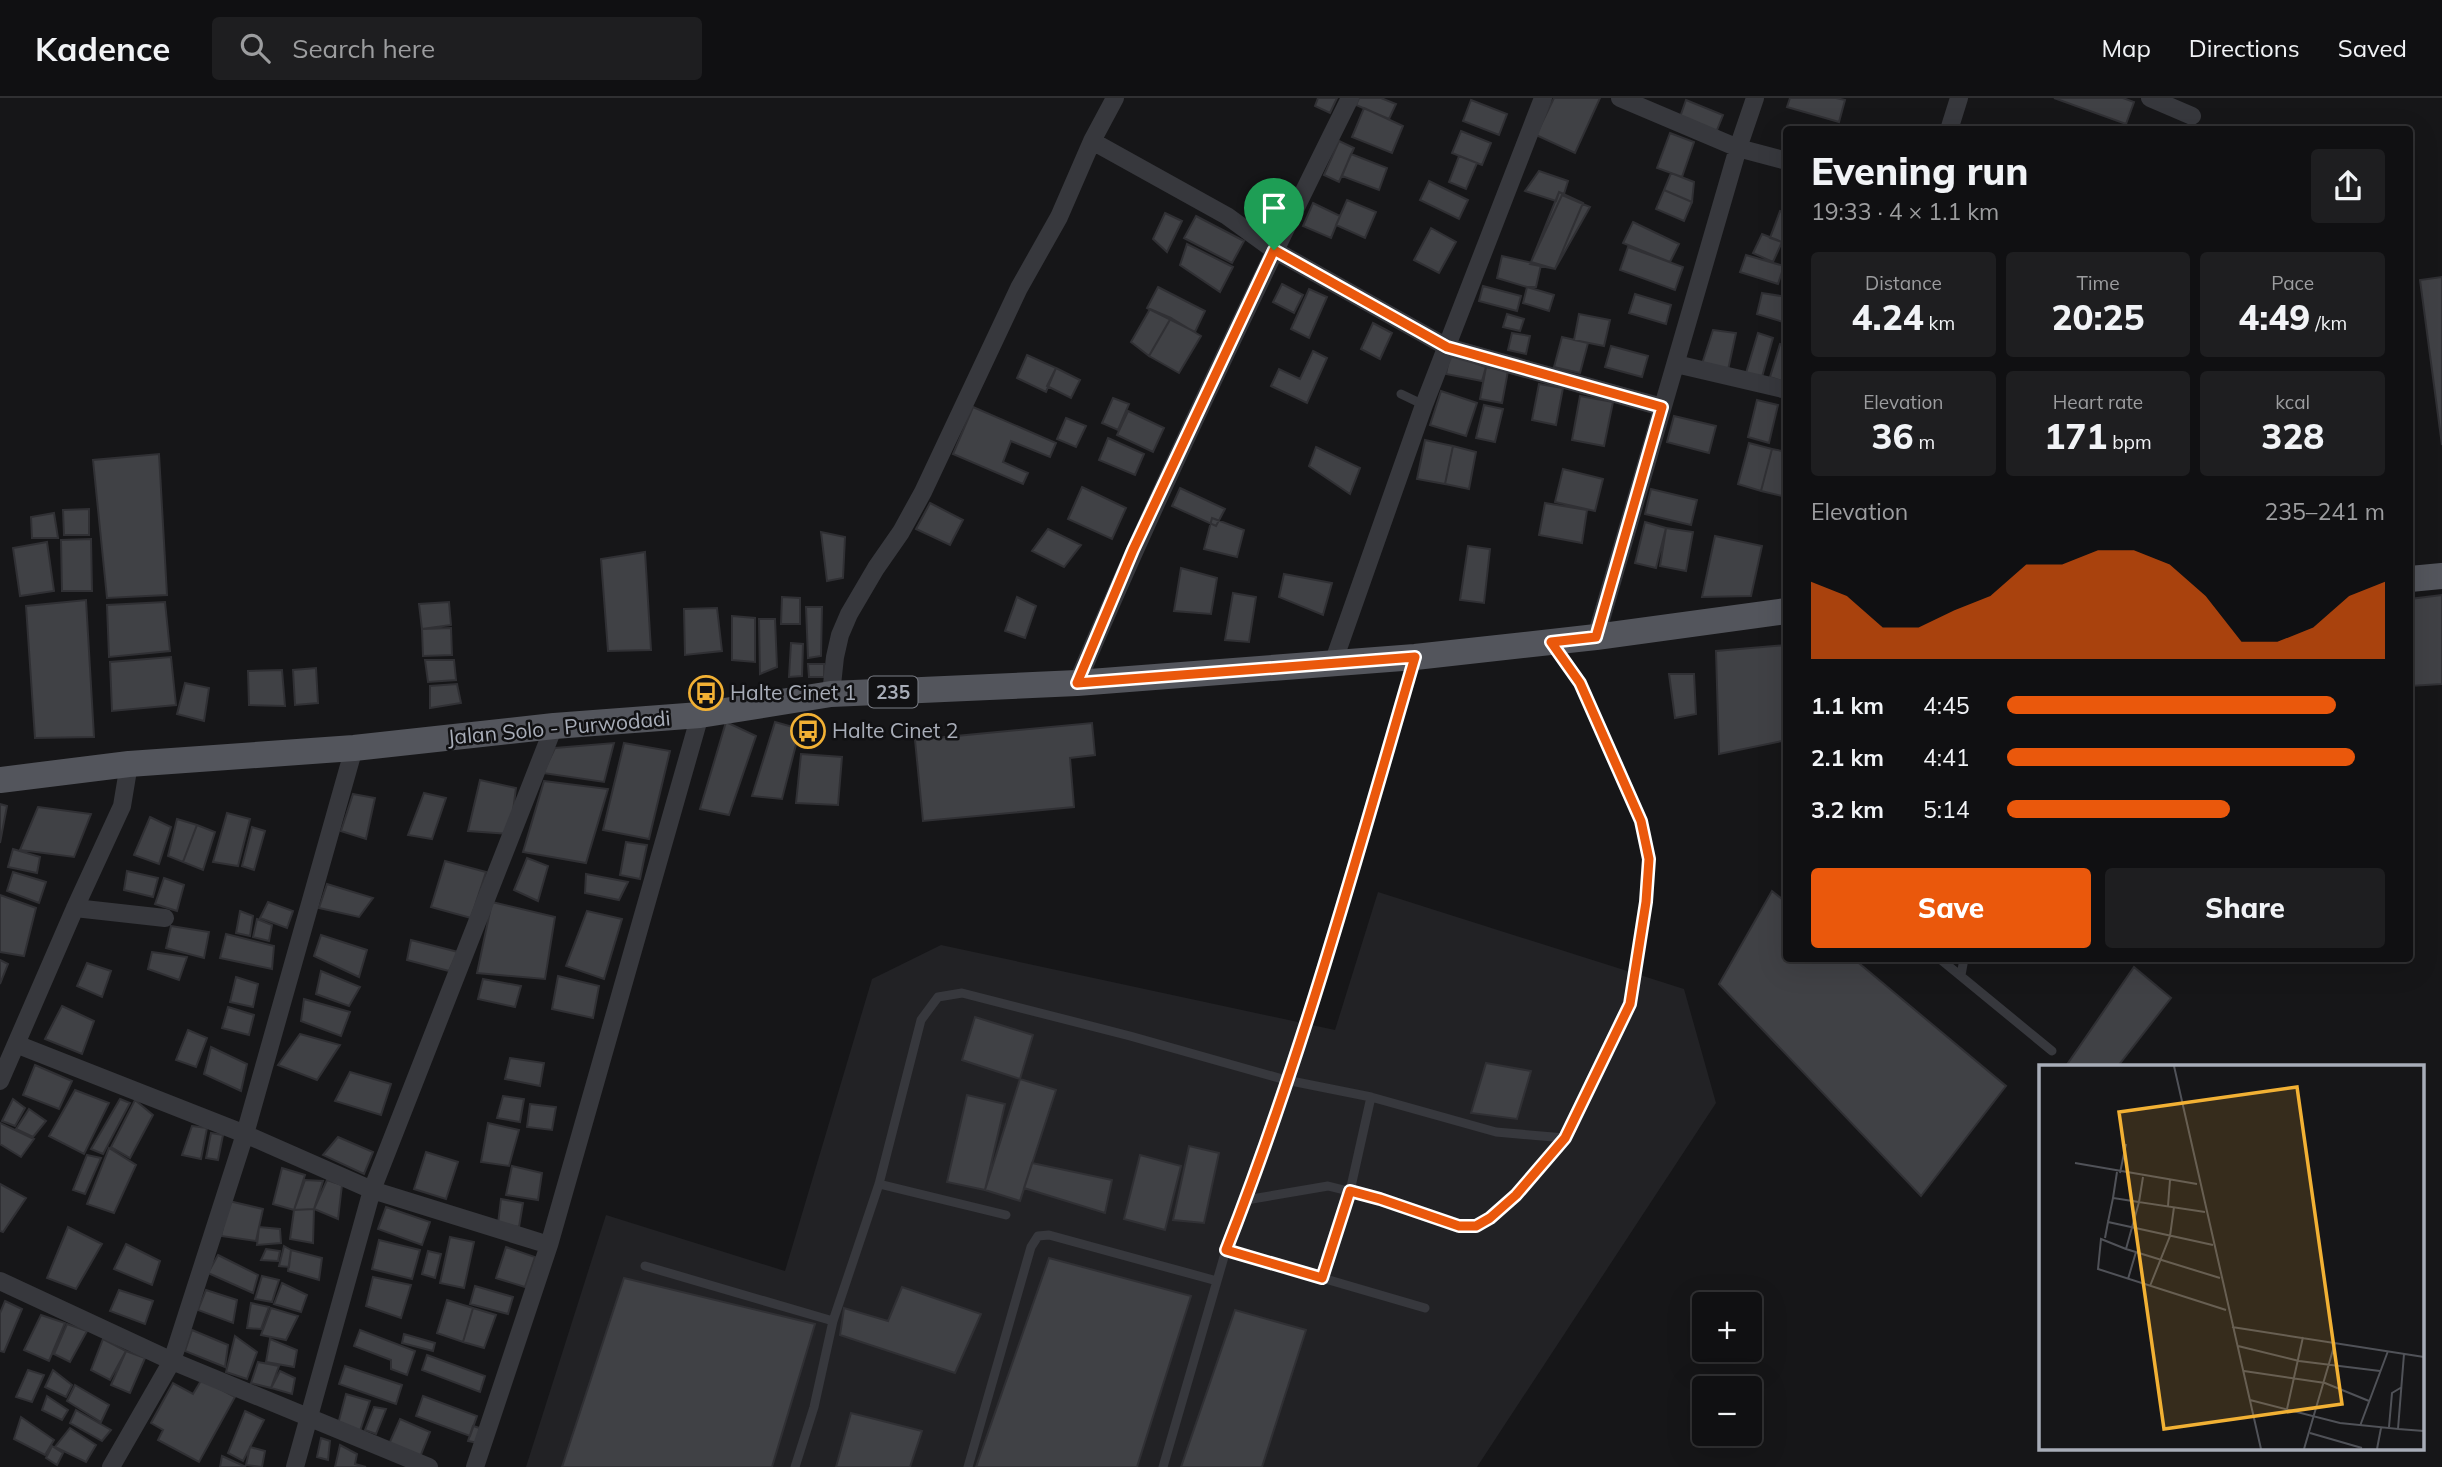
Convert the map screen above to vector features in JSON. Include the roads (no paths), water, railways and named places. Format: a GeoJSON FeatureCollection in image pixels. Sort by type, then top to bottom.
{"type":"FeatureCollection","features":[{"type":"Feature","properties":{"kind":"main road"},"geometry":{"type":"LineString","coordinates":[[2413,579],[2442,576]]}},
{"type":"Feature","properties":{"kind":"main road","name":"Jalan Solo - Purwodadi"},"geometry":{"type":"LineString","coordinates":[[0,780],[129,764],[354,748],[554,726],[700,715],[831,694],[1077,683],[1415,657],[1596,637],[1783,612]]}},
{"type":"Feature","properties":{"kind":"street"},"geometry":{"type":"LineString","coordinates":[[831,694],[838,646],[849,614],[923,492],[1019,288],[1059,216],[1115,98]]}},
{"type":"Feature","properties":{"kind":"street"},"geometry":{"type":"LineString","coordinates":[[1077,683],[1133,550],[1274,250],[1350,98]]}},
{"type":"Feature","properties":{"kind":"street"},"geometry":{"type":"LineString","coordinates":[[1333,663],[1424,405],[1543,98]]}},
{"type":"Feature","properties":{"kind":"street"},"geometry":{"type":"LineString","coordinates":[[1620,98],[1738,148],[1783,160]]}},
{"type":"Feature","properties":{"kind":"street"},"geometry":{"type":"LineString","coordinates":[[1596,637],[1738,148],[1755,98]]}},
{"type":"Feature","properties":{"kind":"street"},"geometry":{"type":"LineString","coordinates":[[1950,126],[1959,98]]}},
{"type":"Feature","properties":{"kind":"street"},"geometry":{"type":"LineString","coordinates":[[2150,98],[2192,116]]}},
{"type":"Feature","properties":{"kind":"street"},"geometry":{"type":"LineString","coordinates":[[1093,141],[1227,216],[1274,250],[1447,347],[1662,407]]}},
{"type":"Feature","properties":{"kind":"street"},"geometry":{"type":"LineString","coordinates":[[1676,364],[1783,389]]}},
{"type":"Feature","properties":{"kind":"street"},"geometry":{"type":"LineString","coordinates":[[475,1467],[549,1245],[700,715]]}},
{"type":"Feature","properties":{"kind":"street"},"geometry":{"type":"LineString","coordinates":[[295,1467],[372,1190],[554,726]]}},
{"type":"Feature","properties":{"kind":"street"},"geometry":{"type":"LineString","coordinates":[[111,1467],[172,1361],[245,1134],[354,748]]}},
{"type":"Feature","properties":{"kind":"street"},"geometry":{"type":"LineString","coordinates":[[0,1081],[122,806],[129,764]]}},
{"type":"Feature","properties":{"kind":"street"},"geometry":{"type":"LineString","coordinates":[[75,908],[165,918]]}},
{"type":"Feature","properties":{"kind":"street"},"geometry":{"type":"LineString","coordinates":[[16,1044],[245,1134],[372,1190],[549,1245]]}},
{"type":"Feature","properties":{"kind":"street"},"geometry":{"type":"LineString","coordinates":[[0,1281],[172,1361],[429,1467]]}},
{"type":"Feature","properties":{"kind":"lane"},"geometry":{"type":"LineString","coordinates":[[1401,394],[1424,405]]}},
{"type":"Feature","properties":{"kind":"lane"},"geometry":{"type":"LineString","coordinates":[[1246,1200],[1328,1186],[1380,1199],[1459,1226],[1476,1226],[1490,1218],[1516,1195],[1565,1138],[1630,1004],[1646,902],[1649,859],[1641,821],[1580,683],[1551,642]]}},
{"type":"Feature","properties":{"kind":"lane"},"geometry":{"type":"LineString","coordinates":[[1163,1467],[1226,1250],[1246,1200],[1329,952],[1415,657]]}},
{"type":"Feature","properties":{"kind":"lane"},"geometry":{"type":"LineString","coordinates":[[1944,962],[2052,1051]]}},
{"type":"Feature","properties":{"kind":"lane"},"geometry":{"type":"LineString","coordinates":[[1961,975],[1963,962]]}},
{"type":"Feature","properties":{"kind":"lane"},"geometry":{"type":"LineString","coordinates":[[795,1467],[814,1407],[833,1321],[879,1184],[921,1020],[938,997],[962,993],[1286,1080],[1371,1097],[1496,1132],[1565,1138]]}},
{"type":"Feature","properties":{"kind":"lane"},"geometry":{"type":"LineString","coordinates":[[1322,1278],[1350,1191],[1371,1097]]}},
{"type":"Feature","properties":{"kind":"lane"},"geometry":{"type":"LineString","coordinates":[[879,1184],[1006,1215]]}},
{"type":"Feature","properties":{"kind":"lane"},"geometry":{"type":"LineString","coordinates":[[968,1467],[1031,1247],[1038,1236],[1049,1235],[1217,1281]]}},
{"type":"Feature","properties":{"kind":"lane"},"geometry":{"type":"LineString","coordinates":[[1226,1250],[1425,1308]]}},
{"type":"Feature","properties":{"kind":"lane"},"geometry":{"type":"LineString","coordinates":[[645,1266],[833,1321]]}},
{"type":"Feature","properties":{"kind":"place","name":"Halte Cinet 1"},"geometry":{"type":"Point","coordinates":[706,693]}},
{"type":"Feature","properties":{"kind":"place","name":"Halte Cinet 2"},"geometry":{"type":"Point","coordinates":[808,731]}}]}
